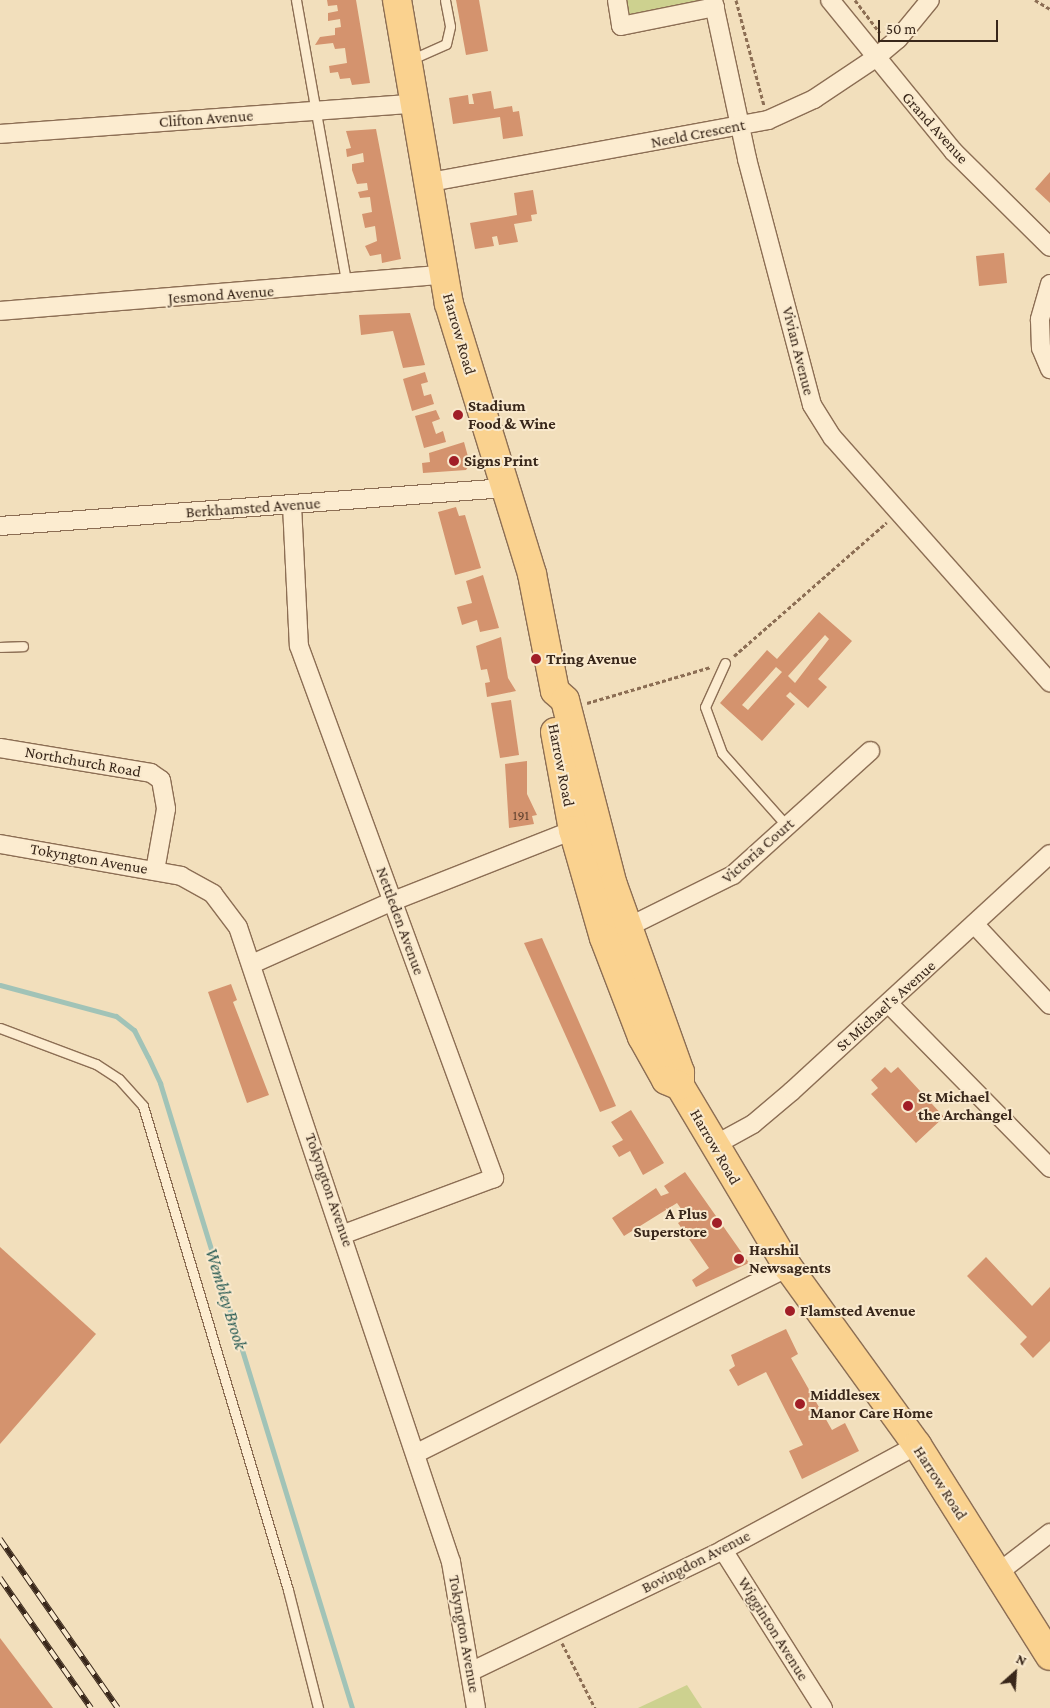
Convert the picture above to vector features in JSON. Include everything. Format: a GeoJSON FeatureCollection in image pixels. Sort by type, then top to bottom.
{"type":"FeatureCollection","features":[{"type":"Feature","properties":{"kind":"main road","name":"Harrow Road"},"geometry":{"type":"LineString","coordinates":[[397,0],[442,275],[532,574],[561,700],[548,698],[615,933],[642,1037],[666,1080],[680,1086],[713,1146],[788,1267],[916,1445],[1050,1656]]}},
{"type":"Feature","properties":{"kind":"street"},"geometry":{"type":"LineString","coordinates":[[617,0],[621,26],[714,4]]}},
{"type":"Feature","properties":{"kind":"street","name":"Grand Avenue"},"geometry":{"type":"LineString","coordinates":[[830,0],[874,59],[953,151],[1050,247]]}},
{"type":"Feature","properties":{"kind":"street","name":"Neeld Crescent"},"geometry":{"type":"LineString","coordinates":[[426,183],[539,164],[768,120],[814,99],[874,59],[898,39],[930,0]]}},
{"type":"Feature","properties":{"kind":"street","name":"Vivian Avenue"},"geometry":{"type":"LineString","coordinates":[[714,4],[739,126],[812,405],[833,438],[1050,682]]}},
{"type":"Feature","properties":{"kind":"street","name":"Clifton Avenue"},"geometry":{"type":"LineString","coordinates":[[0,134],[413,104]]}},
{"type":"Feature","properties":{"kind":"street","name":"Jesmond Avenue"},"geometry":{"type":"LineString","coordinates":[[0,311],[347,286],[442,275]]}},
{"type":"Feature","properties":{"kind":"street"},"geometry":{"type":"LineString","coordinates":[[1050,284],[1040,320],[1041,348],[1050,369]]}},
{"type":"Feature","properties":{"kind":"street","name":"Berkhamsted Avenue"},"geometry":{"type":"LineString","coordinates":[[0,526],[505,488]]}},
{"type":"Feature","properties":{"kind":"street","name":"Nettleden Avenue"},"geometry":{"type":"LineString","coordinates":[[292,505],[298,646],[494,1178],[344,1234]]}},
{"type":"Feature","properties":{"kind":"street","name":"Northchurch Road"},"geometry":{"type":"LineString","coordinates":[[0,748],[151,773],[161,780],[166,809],[155,870]]}},
{"type":"Feature","properties":{"kind":"street","name":"Victoria Court"},"geometry":{"type":"LineString","coordinates":[[615,933],[719,885],[870,752]]}},
{"type":"Feature","properties":{"kind":"street"},"geometry":{"type":"LineString","coordinates":[[252,964],[393,901],[584,826]]}},
{"type":"Feature","properties":{"kind":"street","name":"Tokyngton Avenue"},"geometry":{"type":"LineString","coordinates":[[0,844],[181,876],[213,894],[238,927],[344,1234],[417,1453],[456,1578],[472,1671],[476,1708]]}},
{"type":"Feature","properties":{"kind":"street","name":"St Michael's Avenue"},"geometry":{"type":"LineString","coordinates":[[713,1146],[753,1124],[976,926],[1050,854]]}},
{"type":"Feature","properties":{"kind":"street"},"geometry":{"type":"LineString","coordinates":[[976,926],[1050,1004]]}},
{"type":"Feature","properties":{"kind":"street"},"geometry":{"type":"LineString","coordinates":[[889,1004],[1050,1168]]}},
{"type":"Feature","properties":{"kind":"street"},"geometry":{"type":"LineString","coordinates":[[417,1453],[788,1267]]}},
{"type":"Feature","properties":{"kind":"street","name":"Bovingdon Avenue"},"geometry":{"type":"LineString","coordinates":[[472,1671],[723,1550],[916,1445]]}},
{"type":"Feature","properties":{"kind":"street"},"geometry":{"type":"LineString","coordinates":[[998,1573],[1050,1533]]}},
{"type":"Feature","properties":{"kind":"street","name":"Wigginton Avenue"},"geometry":{"type":"LineString","coordinates":[[723,1550],[823,1708]]}},
{"type":"Feature","properties":{"kind":"lane"},"geometry":{"type":"LineString","coordinates":[[296,0],[314,110],[347,286]]}},
{"type":"Feature","properties":{"kind":"lane"},"geometry":{"type":"LineString","coordinates":[[406,62],[446,44],[450,26],[445,0]]}},
{"type":"Feature","properties":{"kind":"lane"},"geometry":{"type":"LineString","coordinates":[[0,647],[23,646]]}},
{"type":"Feature","properties":{"kind":"lane"},"geometry":{"type":"LineString","coordinates":[[725,663],[705,707],[722,753],[787,826]]}},
{"type":"Feature","properties":{"kind":"lane"},"geometry":{"type":"LineString","coordinates":[[0,1028],[96,1064],[119,1079],[143,1106],[288,1590],[318,1708]]}},
{"type":"Feature","properties":{"kind":"path"},"geometry":{"type":"LineString","coordinates":[[736,0],[768,120]]}},
{"type":"Feature","properties":{"kind":"path"},"geometry":{"type":"LineString","coordinates":[[1035,0],[1050,9]]}},
{"type":"Feature","properties":{"kind":"path"},"geometry":{"type":"LineString","coordinates":[[561,700],[725,663],[899,512]]}},
{"type":"Feature","properties":{"kind":"path"},"geometry":{"type":"LineString","coordinates":[[558,1631],[596,1708]]}},
{"type":"Feature","properties":{"kind":"green space"},"geometry":{"type":"Polygon","coordinates":[[[622,0],[698,0],[700,6],[625,20],[622,0]]]}},
{"type":"Feature","properties":{"kind":"green space"},"geometry":{"type":"Polygon","coordinates":[[[687,1685],[702,1708],[638,1708],[687,1685]]]}},
{"type":"Feature","properties":{"kind":"building"},"geometry":{"type":"Polygon","coordinates":[[[327,0],[356,0],[370,83],[352,85],[350,78],[340,79],[338,72],[330,73],[329,66],[347,63],[345,48],[335,49],[333,43],[315,45],[320,37],[335,35],[335,28],[341,27],[340,19],[328,21],[328,13],[338,11],[337,5],[328,6],[327,0]]]}},
{"type":"Feature","properties":{"kind":"building"},"geometry":{"type":"Polygon","coordinates":[[[456,0],[479,0],[488,51],[466,55],[456,0]]]}},
{"type":"Feature","properties":{"kind":"building"},"geometry":{"type":"Polygon","coordinates":[[[491,91],[494,109],[512,106],[513,112],[519,111],[523,136],[503,139],[500,117],[453,124],[449,98],[468,95],[469,104],[474,104],[472,94],[491,91]]]}},
{"type":"Feature","properties":{"kind":"building"},"geometry":{"type":"Polygon","coordinates":[[[376,129],[401,259],[382,263],[381,254],[370,256],[365,246],[377,241],[375,226],[365,228],[362,214],[372,212],[370,197],[360,198],[358,192],[368,190],[367,183],[357,184],[352,170],[352,164],[364,162],[363,153],[347,157],[346,149],[351,148],[346,131],[376,129]]]}},
{"type":"Feature","properties":{"kind":"building"},"geometry":{"type":"Polygon","coordinates":[[[1050,172],[1050,203],[1035,189],[1050,172]]]}},
{"type":"Feature","properties":{"kind":"building"},"geometry":{"type":"Polygon","coordinates":[[[533,190],[537,214],[531,215],[532,221],[514,224],[518,242],[499,245],[497,236],[492,237],[494,246],[475,249],[470,223],[517,215],[514,193],[533,190]]]}},
{"type":"Feature","properties":{"kind":"building"},"geometry":{"type":"Polygon","coordinates":[[[1004,253],[1007,283],[979,286],[976,256],[1004,253]]]}},
{"type":"Feature","properties":{"kind":"building"},"geometry":{"type":"Polygon","coordinates":[[[410,313],[425,365],[403,368],[393,331],[361,335],[359,315],[410,313]]]}},
{"type":"Feature","properties":{"kind":"building"},"geometry":{"type":"Polygon","coordinates":[[[425,372],[428,382],[421,384],[424,396],[431,394],[434,404],[412,411],[403,379],[425,372]]]}},
{"type":"Feature","properties":{"kind":"building"},"geometry":{"type":"Polygon","coordinates":[[[436,410],[440,419],[432,422],[436,434],[443,431],[446,442],[424,448],[415,416],[436,410]]]}},
{"type":"Feature","properties":{"kind":"building"},"geometry":{"type":"Polygon","coordinates":[[[464,442],[470,464],[466,470],[423,473],[422,463],[430,462],[429,453],[464,442]]]}},
{"type":"Feature","properties":{"kind":"building"},"geometry":{"type":"Polygon","coordinates":[[[456,507],[459,516],[465,515],[481,568],[455,575],[438,512],[456,507]]]}},
{"type":"Feature","properties":{"kind":"building"},"geometry":{"type":"Polygon","coordinates":[[[483,575],[499,628],[480,632],[477,620],[462,625],[457,607],[472,603],[466,581],[483,575]]]}},
{"type":"Feature","properties":{"kind":"building"},"geometry":{"type":"Polygon","coordinates":[[[819,612],[852,641],[818,679],[827,687],[808,708],[790,692],[786,696],[795,704],[762,741],[720,703],[767,650],[777,659],[819,612]],[[825,635],[788,676],[795,683],[829,639],[825,635]],[[776,667],[742,705],[748,710],[782,672],[776,667]]]}},
{"type":"Feature","properties":{"kind":"building"},"geometry":{"type":"Polygon","coordinates":[[[501,637],[508,678],[516,691],[487,697],[485,683],[490,682],[487,669],[481,670],[476,646],[501,637]]]}},
{"type":"Feature","properties":{"kind":"building"},"geometry":{"type":"Polygon","coordinates":[[[511,700],[519,755],[500,758],[491,703],[511,700]]]}},
{"type":"Feature","properties":{"kind":"building"},"geometry":{"type":"Polygon","coordinates":[[[527,761],[527,794],[537,815],[532,816],[534,824],[509,828],[505,764],[527,761]]]}},
{"type":"Feature","properties":{"kind":"building"},"geometry":{"type":"Polygon","coordinates":[[[542,938],[616,1106],[600,1112],[524,943],[542,938]]]}},
{"type":"Feature","properties":{"kind":"building"},"geometry":{"type":"Polygon","coordinates":[[[231,984],[237,1000],[233,1002],[269,1095],[247,1103],[208,992],[231,984]]]}},
{"type":"Feature","properties":{"kind":"building","name":"St Michael the Archangel"},"geometry":{"type":"Polygon","coordinates":[[[885,1067],[891,1073],[898,1067],[944,1117],[916,1143],[871,1094],[878,1088],[871,1080],[885,1067]]]}},
{"type":"Feature","properties":{"kind":"building"},"geometry":{"type":"Polygon","coordinates":[[[631,1110],[664,1163],[643,1175],[630,1151],[619,1157],[612,1146],[623,1140],[611,1122],[631,1110]]]}},
{"type":"Feature","properties":{"kind":"building"},"geometry":{"type":"Polygon","coordinates":[[[685,1172],[749,1263],[696,1287],[692,1280],[709,1268],[678,1223],[687,1217],[677,1203],[624,1236],[612,1218],[656,1188],[661,1196],[669,1193],[664,1186],[685,1172]]]}},
{"type":"Feature","properties":{"kind":"building"},"geometry":{"type":"Polygon","coordinates":[[[0,1247],[96,1334],[0,1444],[0,1247]]]}},
{"type":"Feature","properties":{"kind":"building"},"geometry":{"type":"Polygon","coordinates":[[[986,1257],[1032,1306],[1050,1287],[1050,1341],[1033,1358],[1020,1344],[1027,1337],[967,1276],[986,1257]]]}},
{"type":"Feature","properties":{"kind":"building","name":"Middlesex Manor Care Home"},"geometry":{"type":"Polygon","coordinates":[[[786,1329],[798,1354],[791,1358],[832,1430],[845,1423],[859,1451],[802,1479],[789,1451],[803,1445],[766,1372],[738,1386],[729,1370],[735,1366],[731,1355],[786,1329]]]}},
{"type":"Feature","properties":{"kind":"building"},"geometry":{"type":"Polygon","coordinates":[[[0,1638],[53,1708],[0,1708],[0,1638]]]}},
{"type":"Feature","properties":{"kind":"waterway","name":"Wembley Brook"},"geometry":{"type":"LineString","coordinates":[[0,985],[116,1016],[134,1030],[148,1057],[160,1083],[352,1708]]}},
{"type":"Feature","properties":{"kind":"railway"},"geometry":{"type":"LineString","coordinates":[[0,1539],[118,1708]]}},
{"type":"Feature","properties":{"kind":"railway"},"geometry":{"type":"LineString","coordinates":[[0,1578],[91,1708]]}},
{"type":"Feature","properties":{"kind":"place","name":"Stadium Food & Wine"},"geometry":{"type":"Point","coordinates":[458,415]}},
{"type":"Feature","properties":{"kind":"place","name":"Signs Print"},"geometry":{"type":"Point","coordinates":[454,461]}},
{"type":"Feature","properties":{"kind":"place","name":"Tring Avenue"},"geometry":{"type":"Point","coordinates":[536,659]}},
{"type":"Feature","properties":{"kind":"place","name":"St Michael the Archangel"},"geometry":{"type":"Point","coordinates":[908,1106]}},
{"type":"Feature","properties":{"kind":"place","name":"A Plus Superstore"},"geometry":{"type":"Point","coordinates":[717,1223]}},
{"type":"Feature","properties":{"kind":"place","name":"Harshil Newsagents"},"geometry":{"type":"Point","coordinates":[739,1259]}},
{"type":"Feature","properties":{"kind":"place","name":"Flamsted Avenue"},"geometry":{"type":"Point","coordinates":[790,1311]}},
{"type":"Feature","properties":{"kind":"place","name":"Middlesex Manor Care Home"},"geometry":{"type":"Point","coordinates":[800,1404]}}]}
